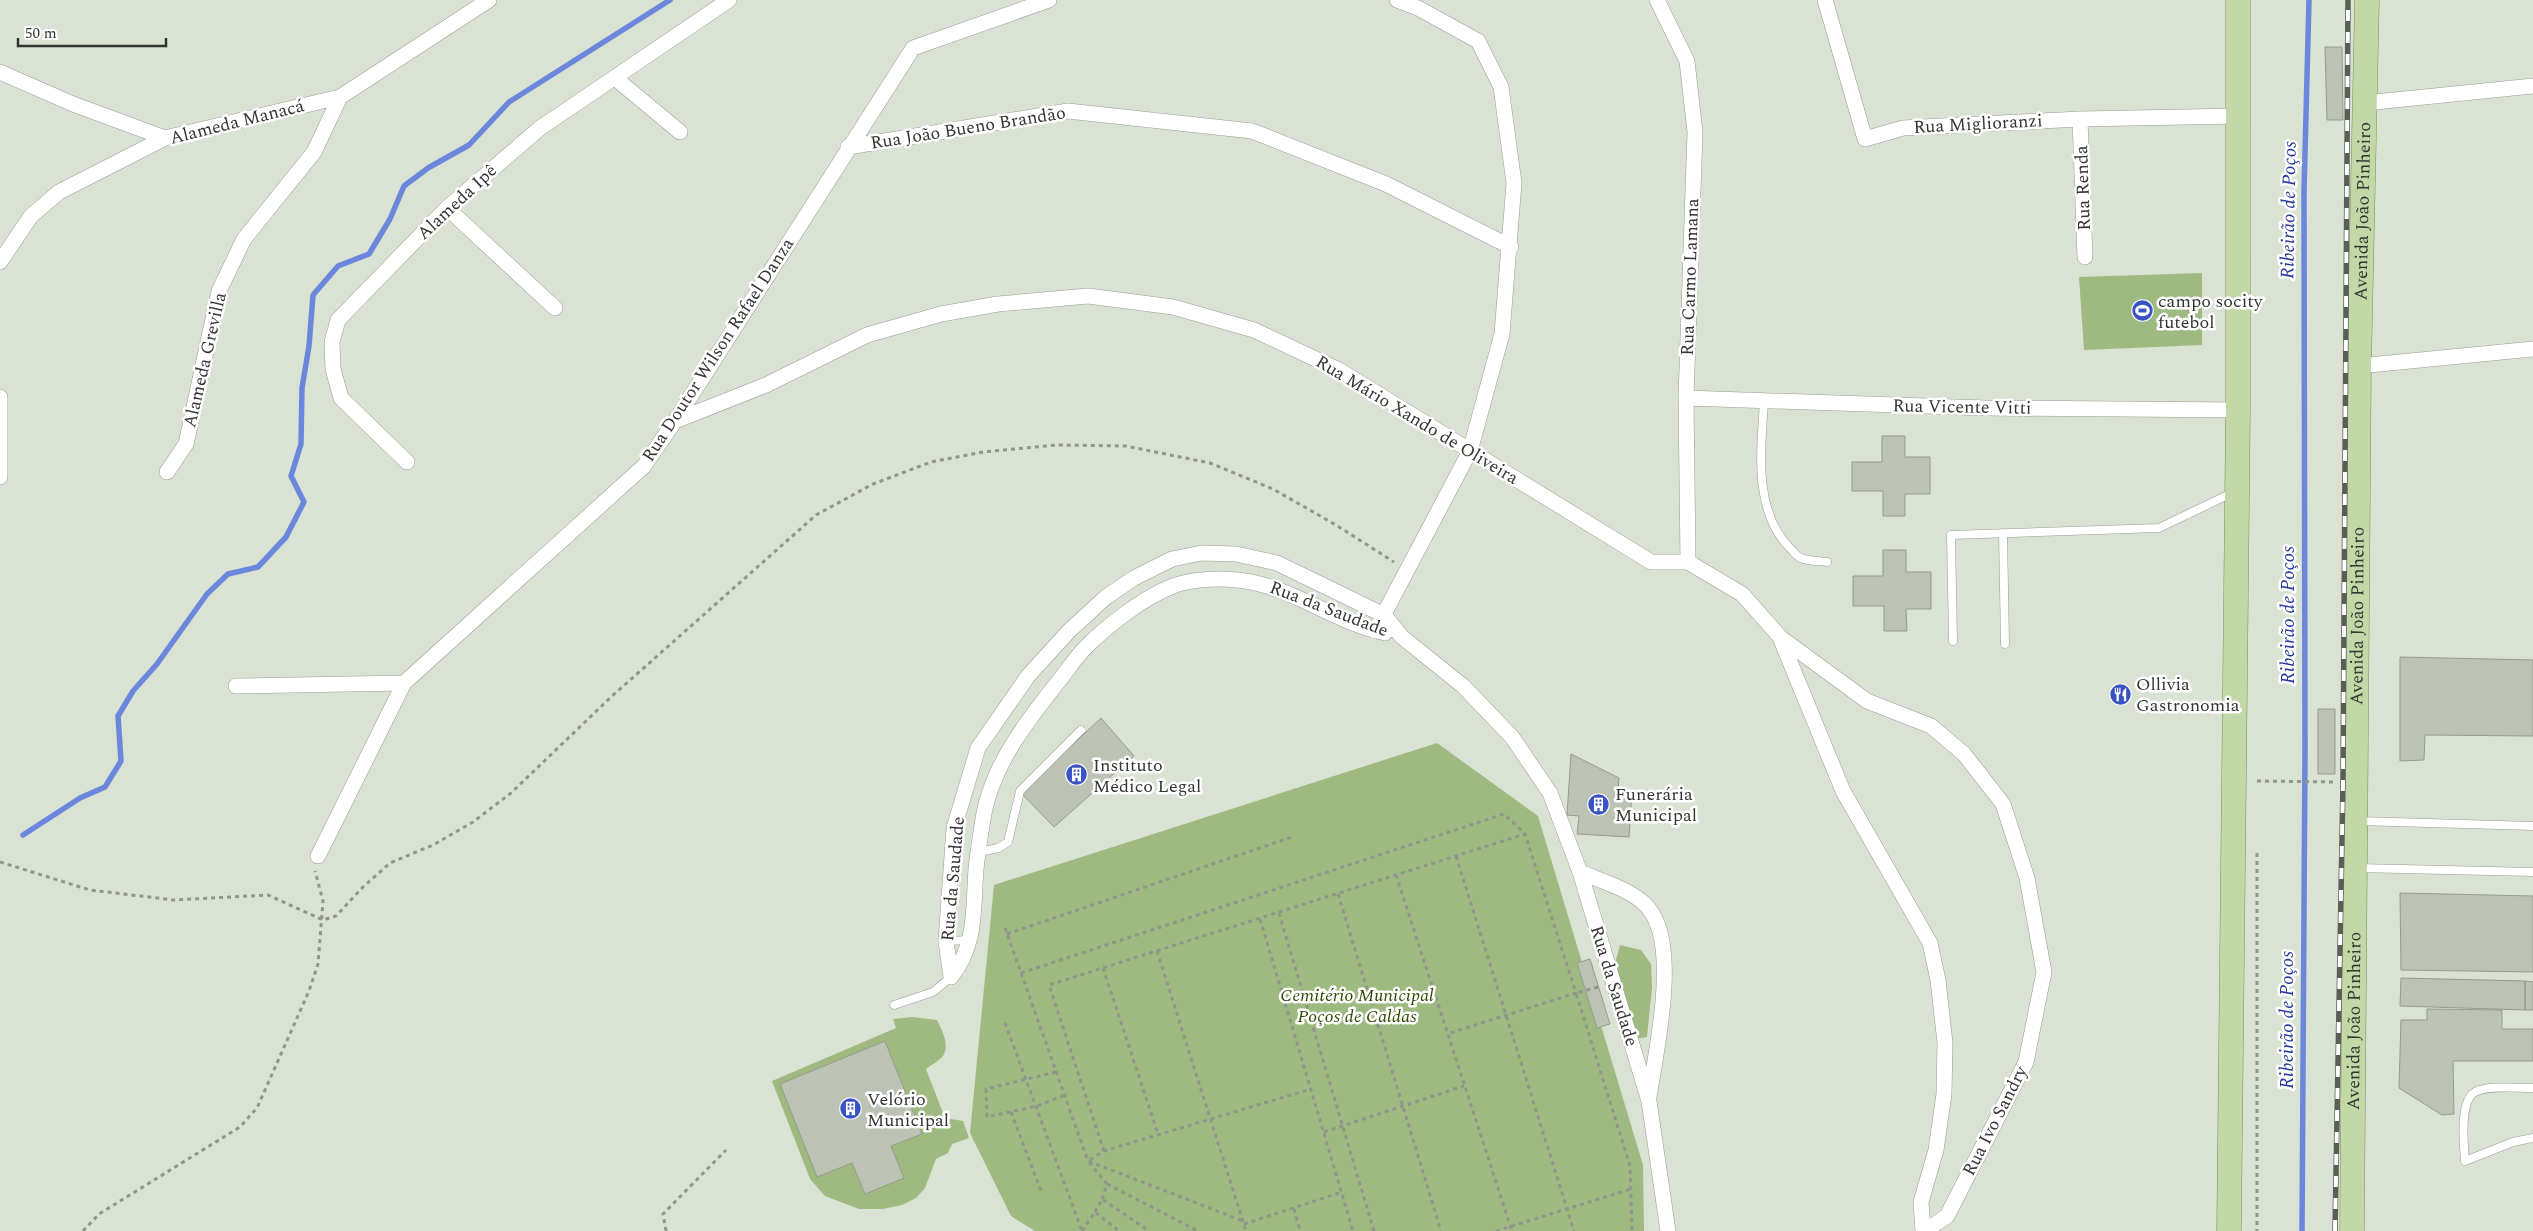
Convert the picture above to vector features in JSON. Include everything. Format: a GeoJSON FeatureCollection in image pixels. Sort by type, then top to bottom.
{"type":"FeatureCollection","features":[{"type":"Feature","properties":{"kind":"main road"},"geometry":{"type":"LineString","coordinates":[[2229,1231],[2238,410],[2238,0]]}},
{"type":"Feature","properties":{"kind":"main road","name":"Avenida João Pinheiro"},"geometry":{"type":"LineString","coordinates":[[2352,1231],[2359,366],[2367,0]]}},
{"type":"Feature","properties":{"kind":"street","name":"Alameda Manacá"},"geometry":{"type":"LineString","coordinates":[[0,262],[31,216],[59,192],[165,138],[340,97],[489,0]]}},
{"type":"Feature","properties":{"kind":"street","name":"Alameda Ipê"},"geometry":{"type":"LineString","coordinates":[[407,462],[341,398],[333,369],[332,342],[338,320],[446,208],[540,128],[729,0]]}},
{"type":"Feature","properties":{"kind":"street","name":"Rua Doutor Wilson Rafael Danza"},"geometry":{"type":"LineString","coordinates":[[318,856],[404,683],[644,466],[676,421],[848,147],[913,48],[1049,0]]}},
{"type":"Feature","properties":{"kind":"street"},"geometry":{"type":"LineString","coordinates":[[1375,631],[1470,451],[1502,334],[1511,247],[1514,183],[1500,87],[1478,41],[1418,8],[1397,0]]}},
{"type":"Feature","properties":{"kind":"street","name":"Rua Carmo Lamana"},"geometry":{"type":"LineString","coordinates":[[1657,0],[1687,62],[1694,132],[1686,398],[1688,562]]}},
{"type":"Feature","properties":{"kind":"street","name":"Rua Miglioranzi"},"geometry":{"type":"LineString","coordinates":[[1825,0],[1865,139],[1903,128],[2080,119],[2238,116]]}},
{"type":"Feature","properties":{"kind":"street"},"geometry":{"type":"LineString","coordinates":[[0,72],[73,104],[165,138]]}},
{"type":"Feature","properties":{"kind":"street"},"geometry":{"type":"LineString","coordinates":[[616,78],[680,132]]}},
{"type":"Feature","properties":{"kind":"street"},"geometry":{"type":"LineString","coordinates":[[2366,103],[2533,86]]}},
{"type":"Feature","properties":{"kind":"street","name":"Alameda Grevilla"},"geometry":{"type":"LineString","coordinates":[[167,472],[186,444],[219,291],[244,239],[314,152],[340,97]]}},
{"type":"Feature","properties":{"kind":"street","name":"Rua João Bueno Brandão"},"geometry":{"type":"LineString","coordinates":[[848,147],[1068,111],[1252,130],[1386,184],[1511,247]]}},
{"type":"Feature","properties":{"kind":"street","name":"Rua Renda"},"geometry":{"type":"LineString","coordinates":[[2080,119],[2085,257]]}},
{"type":"Feature","properties":{"kind":"street"},"geometry":{"type":"LineString","coordinates":[[446,208],[555,308]]}},
{"type":"Feature","properties":{"kind":"street","name":"Rua Mário Xando de Oliveira"},"geometry":{"type":"LineString","coordinates":[[676,421],[766,385],[867,335],[941,314],[998,304],[1088,296],[1173,307],[1254,330],[1339,370],[1651,562],[1688,562]]}},
{"type":"Feature","properties":{"kind":"street"},"geometry":{"type":"LineString","coordinates":[[2359,366],[2533,349]]}},
{"type":"Feature","properties":{"kind":"street"},"geometry":{"type":"LineString","coordinates":[[0,397],[0,478]]}},
{"type":"Feature","properties":{"kind":"street","name":"Rua Vicente Vitti"},"geometry":{"type":"LineString","coordinates":[[1686,398],[1985,408],[2238,410]]}},
{"type":"Feature","properties":{"kind":"street","name":"Rua da Saudade"},"geometry":{"type":"LineString","coordinates":[[951,977],[946,942],[954,828],[978,748],[1028,676],[1069,631],[1106,597],[1134,578],[1172,559],[1202,553],[1236,554],[1277,563],[1384,615],[1402,637],[1463,686],[1512,737],[1550,794],[1580,872],[1648,1101],[1668,1231]]}},
{"type":"Feature","properties":{"kind":"street"},"geometry":{"type":"LineString","coordinates":[[1688,562],[1742,594],[1781,638],[1842,791],[1930,942],[1938,980],[1945,1043],[1944,1094],[1936,1150],[1921,1202],[1924,1231]]}},
{"type":"Feature","properties":{"kind":"street","name":"Rua da Saudade"},"geometry":{"type":"LineString","coordinates":[[951,977],[966,956],[971,940],[984,811],[1004,758],[1025,724],[1086,647],[1136,607],[1173,586],[1207,580],[1235,579],[1262,583],[1288,592],[1375,631],[1402,637]]}},
{"type":"Feature","properties":{"kind":"street","name":"Rua Ivo Sandry"},"geometry":{"type":"LineString","coordinates":[[1781,638],[1866,701],[1931,726],[1964,754],[2003,804],[2027,878],[2044,972],[2026,1062],[1947,1216],[1924,1231]]}},
{"type":"Feature","properties":{"kind":"street"},"geometry":{"type":"LineString","coordinates":[[236,686],[404,683]]}},
{"type":"Feature","properties":{"kind":"street","name":"Rua da Saudade"},"geometry":{"type":"LineString","coordinates":[[1580,872],[1635,897],[1652,913],[1662,941],[1665,976],[1659,1035],[1648,1101]]}},
{"type":"Feature","properties":{"kind":"lane"},"geometry":{"type":"LineString","coordinates":[[1764,402],[1761,447],[1763,486],[1768,517],[1780,538],[1800,558],[1827,562]]}},
{"type":"Feature","properties":{"kind":"lane"},"geometry":{"type":"LineString","coordinates":[[1953,641],[1951,535],[2159,528],[2236,491]]}},
{"type":"Feature","properties":{"kind":"lane"},"geometry":{"type":"LineString","coordinates":[[2003,533],[2005,644]]}},
{"type":"Feature","properties":{"kind":"lane"},"geometry":{"type":"LineString","coordinates":[[979,852],[998,848],[1008,842],[1020,791],[1081,730]]}},
{"type":"Feature","properties":{"kind":"lane"},"geometry":{"type":"LineString","coordinates":[[2356,821],[2533,826]]}},
{"type":"Feature","properties":{"kind":"lane"},"geometry":{"type":"LineString","coordinates":[[2355,868],[2533,872]]}},
{"type":"Feature","properties":{"kind":"lane"},"geometry":{"type":"LineString","coordinates":[[946,942],[971,940]]}},
{"type":"Feature","properties":{"kind":"lane"},"geometry":{"type":"LineString","coordinates":[[894,1005],[933,992],[951,977]]}},
{"type":"Feature","properties":{"kind":"lane"},"geometry":{"type":"LineString","coordinates":[[2533,1088],[2484,1089],[2474,1092],[2467,1102],[2464,1116],[2465,1161],[2513,1142],[2533,1138]]}},
{"type":"Feature","properties":{"kind":"path"},"geometry":{"type":"LineString","coordinates":[[0,862],[90,890],[174,900],[268,895],[323,920],[336,916],[363,887],[390,863],[433,845],[472,822],[511,793],[611,697],[816,515],[873,484],[931,462],[983,452],[1067,446],[1126,446],[1210,463],[1281,493],[1336,525],[1407,571]]}},
{"type":"Feature","properties":{"kind":"path"},"geometry":{"type":"LineString","coordinates":[[2257,781],[2343,782]]}},
{"type":"Feature","properties":{"kind":"path"},"geometry":{"type":"LineString","coordinates":[[1020,972],[1504,814],[1525,834],[1630,1166],[1632,1231]]}},
{"type":"Feature","properties":{"kind":"path"},"geometry":{"type":"LineString","coordinates":[[1104,1151],[1049,985],[1525,834]]}},
{"type":"Feature","properties":{"kind":"path"},"geometry":{"type":"LineString","coordinates":[[1007,934],[1292,837]]}},
{"type":"Feature","properties":{"kind":"path"},"geometry":{"type":"LineString","coordinates":[[83,1231],[99,1214],[240,1127],[257,1108],[309,991],[318,964],[323,920],[323,901],[314,865],[318,856]]}},
{"type":"Feature","properties":{"kind":"path"},"geometry":{"type":"LineString","coordinates":[[1456,856],[1508,1015],[1574,1231]]}},
{"type":"Feature","properties":{"kind":"path"},"geometry":{"type":"LineString","coordinates":[[1396,875],[1511,1229]]}},
{"type":"Feature","properties":{"kind":"path"},"geometry":{"type":"LineString","coordinates":[[1338,894],[1442,1231]]}},
{"type":"Feature","properties":{"kind":"path"},"geometry":{"type":"LineString","coordinates":[[1278,913],[1374,1231]]}},
{"type":"Feature","properties":{"kind":"path"},"geometry":{"type":"LineString","coordinates":[[1260,919],[1354,1231]]}},
{"type":"Feature","properties":{"kind":"path"},"geometry":{"type":"LineString","coordinates":[[1005,928],[1088,1161],[1107,1184],[1198,1231]]}},
{"type":"Feature","properties":{"kind":"path"},"geometry":{"type":"LineString","coordinates":[[1157,951],[1246,1231]]}},
{"type":"Feature","properties":{"kind":"path"},"geometry":{"type":"LineString","coordinates":[[1103,968],[1158,1134]]}},
{"type":"Feature","properties":{"kind":"path"},"geometry":{"type":"LineString","coordinates":[[1447,1034],[1613,983]]}},
{"type":"Feature","properties":{"kind":"path"},"geometry":{"type":"LineString","coordinates":[[1005,1023],[1028,1079],[1082,1231]]}},
{"type":"Feature","properties":{"kind":"path"},"geometry":{"type":"LineString","coordinates":[[1056,1072],[986,1088],[987,1117],[1037,1106],[1065,1095]]}},
{"type":"Feature","properties":{"kind":"path"},"geometry":{"type":"LineString","coordinates":[[1324,1132],[1464,1086]]}},
{"type":"Feature","properties":{"kind":"path"},"geometry":{"type":"LineString","coordinates":[[1088,1161],[1104,1151],[1311,1089]]}},
{"type":"Feature","properties":{"kind":"path"},"geometry":{"type":"LineString","coordinates":[[1011,1112],[1041,1191]]}},
{"type":"Feature","properties":{"kind":"path"},"geometry":{"type":"LineString","coordinates":[[666,1231],[663,1214],[726,1150]]}},
{"type":"Feature","properties":{"kind":"path"},"geometry":{"type":"LineString","coordinates":[[1088,1161],[1244,1223],[1294,1209],[1342,1192]]}},
{"type":"Feature","properties":{"kind":"path"},"geometry":{"type":"LineString","coordinates":[[1082,1231],[1102,1199],[1107,1184]]}},
{"type":"Feature","properties":{"kind":"path"},"geometry":{"type":"LineString","coordinates":[[1496,1231],[1511,1229],[1568,1208],[1631,1189]]}},
{"type":"Feature","properties":{"kind":"path"},"geometry":{"type":"LineString","coordinates":[[1102,1199],[1149,1231]]}},
{"type":"Feature","properties":{"kind":"path"},"geometry":{"type":"LineString","coordinates":[[1294,1209],[1300,1231]]}},
{"type":"Feature","properties":{"kind":"path"},"geometry":{"type":"LineString","coordinates":[[1095,1212],[1119,1231]]}},
{"type":"Feature","properties":{"kind":"green space","name":"campo socity futebol"},"geometry":{"type":"Polygon","coordinates":[[[2202,273],[2202,345],[2084,350],[2079,277],[2202,273]]]}},
{"type":"Feature","properties":{"kind":"green space","name":"Cemitério Municipal Poços de Caldas"},"geometry":{"type":"Polygon","coordinates":[[[1437,743],[1538,816],[1643,1165],[1644,1231],[1035,1231],[1011,1216],[970,1133],[994,885],[1437,743]]]}},
{"type":"Feature","properties":{"kind":"green space"},"geometry":{"type":"Polygon","coordinates":[[[1620,945],[1641,950],[1651,964],[1652,988],[1647,1037],[1636,1039],[1615,964],[1620,945]]]}},
{"type":"Feature","properties":{"kind":"green space"},"geometry":{"type":"Polygon","coordinates":[[[912,1017],[937,1020],[941,1028],[946,1047],[945,1052],[941,1058],[926,1069],[945,1118],[963,1121],[969,1138],[952,1144],[948,1153],[936,1159],[925,1188],[916,1198],[902,1205],[883,1209],[859,1209],[825,1196],[810,1179],[772,1081],[896,1028],[893,1019],[912,1017]]]}},
{"type":"Feature","properties":{"kind":"building"},"geometry":{"type":"Polygon","coordinates":[[[2325,47],[2342,47],[2343,120],[2327,120],[2325,47]]]}},
{"type":"Feature","properties":{"kind":"building"},"geometry":{"type":"Polygon","coordinates":[[[1882,436],[1905,436],[1905,457],[1930,457],[1930,494],[1905,494],[1905,516],[1883,516],[1883,491],[1852,491],[1852,462],[1882,462],[1882,436]]]}},
{"type":"Feature","properties":{"kind":"building"},"geometry":{"type":"Polygon","coordinates":[[[1883,550],[1906,550],[1906,572],[1931,572],[1931,609],[1906,609],[1907,631],[1884,631],[1884,606],[1853,606],[1853,576],[1883,576],[1883,550]]]}},
{"type":"Feature","properties":{"kind":"building"},"geometry":{"type":"Polygon","coordinates":[[[2400,657],[2533,660],[2533,736],[2425,735],[2424,760],[2400,761],[2400,657]]]}},
{"type":"Feature","properties":{"kind":"building"},"geometry":{"type":"Polygon","coordinates":[[[2318,709],[2335,709],[2335,774],[2318,774],[2318,709]]]}},
{"type":"Feature","properties":{"kind":"building","name":"Instituto Médico Legal"},"geometry":{"type":"Polygon","coordinates":[[[1101,718],[1134,756],[1054,827],[1021,793],[1101,718]]]}},
{"type":"Feature","properties":{"kind":"building","name":"Funerária Municipal"},"geometry":{"type":"Polygon","coordinates":[[[1571,754],[1619,778],[1618,791],[1632,792],[1629,837],[1577,834],[1579,816],[1567,815],[1571,754]]]}},
{"type":"Feature","properties":{"kind":"building"},"geometry":{"type":"Polygon","coordinates":[[[2400,893],[2533,896],[2533,972],[2401,970],[2400,893]]]}},
{"type":"Feature","properties":{"kind":"building"},"geometry":{"type":"Polygon","coordinates":[[[1590,959],[1610,1024],[1597,1028],[1577,963],[1590,959]]]}},
{"type":"Feature","properties":{"kind":"building"},"geometry":{"type":"Polygon","coordinates":[[[2401,978],[2525,981],[2525,1010],[2400,1006],[2401,978]]]}},
{"type":"Feature","properties":{"kind":"building"},"geometry":{"type":"Polygon","coordinates":[[[2525,981],[2533,982],[2533,1010],[2525,1010],[2525,981]]]}},
{"type":"Feature","properties":{"kind":"building"},"geometry":{"type":"Polygon","coordinates":[[[2427,1009],[2502,1010],[2502,1029],[2533,1029],[2533,1061],[2453,1061],[2454,1114],[2442,1115],[2399,1088],[2401,1020],[2427,1020],[2427,1009]]]}},
{"type":"Feature","properties":{"kind":"building","name":"Velório Municipal"},"geometry":{"type":"Polygon","coordinates":[[[885,1041],[922,1134],[891,1146],[904,1178],[865,1194],[852,1163],[817,1177],[780,1084],[885,1041]]]}},
{"type":"Feature","properties":{"kind":"waterway"},"geometry":{"type":"LineString","coordinates":[[23,835],[80,798],[105,787],[121,761],[118,716],[133,691],[157,664],[207,594],[228,574],[258,567],[286,537],[304,502],[291,476],[301,444],[302,388],[309,346],[313,295],[338,266],[369,254],[390,219],[404,186],[428,168],[469,145],[509,102],[670,0]]}},
{"type":"Feature","properties":{"kind":"waterway","name":"Ribeirão de Poços"},"geometry":{"type":"LineString","coordinates":[[2302,1231],[2305,752],[2304,191],[2309,0]]}},
{"type":"Feature","properties":{"kind":"railway"},"geometry":{"type":"LineString","coordinates":[[2335,1231],[2343,782],[2348,0]]}},
{"type":"Feature","properties":{"kind":"place","name":"campo socity futebol"},"geometry":{"type":"Point","coordinates":[2142,311]}},
{"type":"Feature","properties":{"kind":"place","name":"Ollivia Gastronomia"},"geometry":{"type":"Point","coordinates":[2120,694]}},
{"type":"Feature","properties":{"kind":"place","name":"Instituto Médico Legal"},"geometry":{"type":"Point","coordinates":[1077,775]}},
{"type":"Feature","properties":{"kind":"place","name":"Funerária Municipal"},"geometry":{"type":"Point","coordinates":[1599,804]}},
{"type":"Feature","properties":{"kind":"place","name":"Velório Municipal"},"geometry":{"type":"Point","coordinates":[851,1109]}}]}
